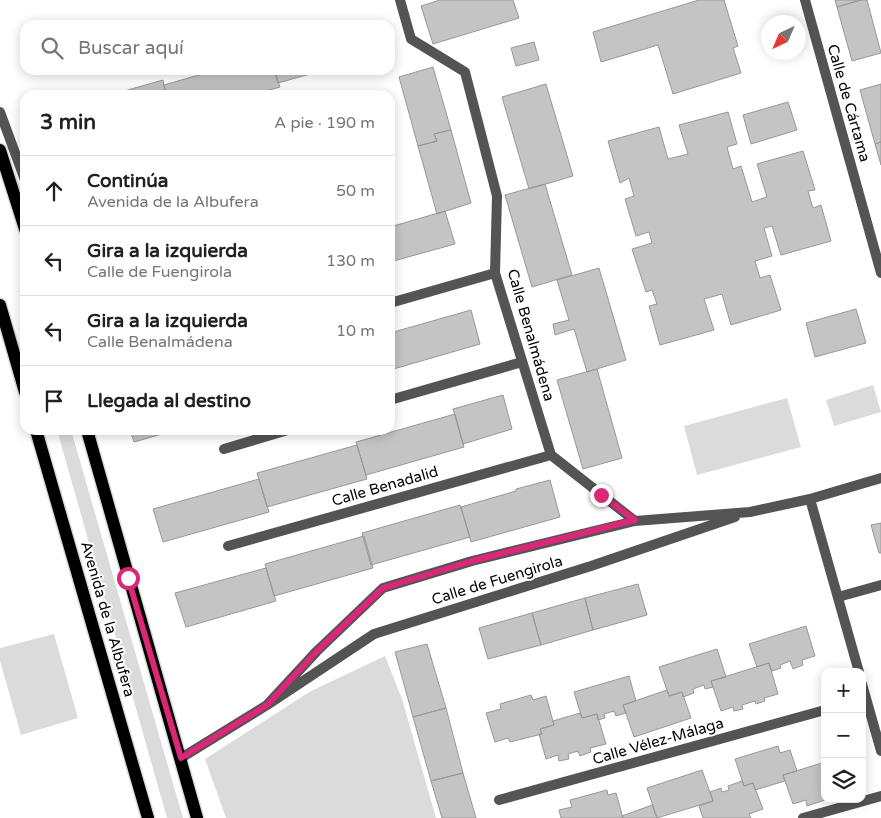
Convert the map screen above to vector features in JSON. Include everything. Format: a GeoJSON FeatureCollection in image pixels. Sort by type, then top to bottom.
{"type":"FeatureCollection","features":[{"type":"Feature","properties":{"kind":"main road"},"geometry":{"type":"LineString","coordinates":[[0,150],[20,213]]}},
{"type":"Feature","properties":{"kind":"main road"},"geometry":{"type":"LineString","coordinates":[[0,305],[20,375]]}},
{"type":"Feature","properties":{"kind":"main road","name":"Avenida de la Albufera"},"geometry":{"type":"LineString","coordinates":[[37,435],[148,818]]}},
{"type":"Feature","properties":{"kind":"main road","name":"Avenida de la Albufera"},"geometry":{"type":"LineString","coordinates":[[88,435],[197,818]]}},
{"type":"Feature","properties":{"kind":"street","name":"Calle Benalmádena"},"geometry":{"type":"LineString","coordinates":[[400,0],[411,39],[465,72],[497,196],[495,273],[551,455]]}},
{"type":"Feature","properties":{"kind":"street","name":"Calle de Cártama"},"geometry":{"type":"LineString","coordinates":[[805,0],[881,273]]}},
{"type":"Feature","properties":{"kind":"street"},"geometry":{"type":"LineString","coordinates":[[0,112],[20,166]]}},
{"type":"Feature","properties":{"kind":"street"},"geometry":{"type":"LineString","coordinates":[[395,302],[495,273]]}},
{"type":"Feature","properties":{"kind":"street"},"geometry":{"type":"LineString","coordinates":[[395,399],[522,362]]}},
{"type":"Feature","properties":{"kind":"street"},"geometry":{"type":"LineString","coordinates":[[224,449],[271,435]]}},
{"type":"Feature","properties":{"kind":"street"},"geometry":{"type":"LineString","coordinates":[[551,455],[635,520]]}},
{"type":"Feature","properties":{"kind":"street","name":"Calle Benadalid"},"geometry":{"type":"LineString","coordinates":[[228,546],[551,455]]}},
{"type":"Feature","properties":{"kind":"street","name":"Calle de Fuengirola"},"geometry":{"type":"LineString","coordinates":[[181,758],[267,705],[374,634],[591,566],[750,512],[810,499],[881,478]]}},
{"type":"Feature","properties":{"kind":"street"},"geometry":{"type":"LineString","coordinates":[[810,499],[858,668]]}},
{"type":"Feature","properties":{"kind":"street","name":"Calle de Fuengirola"},"geometry":{"type":"LineString","coordinates":[[267,705],[317,651],[383,588],[472,561],[635,520],[750,512]]}},
{"type":"Feature","properties":{"kind":"street"},"geometry":{"type":"LineString","coordinates":[[838,598],[881,585]]}},
{"type":"Feature","properties":{"kind":"street"},"geometry":{"type":"LineString","coordinates":[[866,705],[881,751]]}},
{"type":"Feature","properties":{"kind":"street","name":"Calle Vélez-Málaga"},"geometry":{"type":"LineString","coordinates":[[499,800],[821,711]]}},
{"type":"Feature","properties":{"kind":"street"},"geometry":{"type":"LineString","coordinates":[[803,818],[881,796]]}},
{"type":"Feature","properties":{"kind":"shaded area"},"geometry":{"type":"Polygon","coordinates":[[[873,385],[881,412],[834,426],[826,400],[873,385]]]}},
{"type":"Feature","properties":{"kind":"shaded area"},"geometry":{"type":"Polygon","coordinates":[[[787,398],[801,447],[697,475],[684,426],[787,398]]]}},
{"type":"Feature","properties":{"kind":"shaded area"},"geometry":{"type":"Polygon","coordinates":[[[58,435],[72,435],[183,818],[167,818],[58,435]]]}},
{"type":"Feature","properties":{"kind":"shaded area"},"geometry":{"type":"Polygon","coordinates":[[[54,634],[78,718],[21,735],[0,661],[0,648],[54,634]]]}},
{"type":"Feature","properties":{"kind":"shaded area"},"geometry":{"type":"Polygon","coordinates":[[[385,656],[402,699],[436,818],[226,818],[205,759],[311,691],[385,656]]]}},
{"type":"Feature","properties":{"kind":"building"},"geometry":{"type":"Polygon","coordinates":[[[440,0],[513,0],[519,18],[433,44],[421,6],[440,0]]]}},
{"type":"Feature","properties":{"kind":"building"},"geometry":{"type":"Polygon","coordinates":[[[699,0],[724,0],[738,46],[733,48],[741,73],[673,94],[658,45],[601,62],[593,32],[699,0]]]}},
{"type":"Feature","properties":{"kind":"building"},"geometry":{"type":"Polygon","coordinates":[[[835,0],[861,0],[837,7],[835,0]]]}},
{"type":"Feature","properties":{"kind":"building"},"geometry":{"type":"Polygon","coordinates":[[[867,0],[881,53],[852,61],[837,7],[867,0]]]}},
{"type":"Feature","properties":{"kind":"building"},"geometry":{"type":"Polygon","coordinates":[[[534,42],[539,60],[516,66],[511,48],[534,42]]]}},
{"type":"Feature","properties":{"kind":"building"},"geometry":{"type":"Polygon","coordinates":[[[433,67],[451,130],[434,134],[437,141],[418,146],[399,77],[433,67]]]}},
{"type":"Feature","properties":{"kind":"building"},"geometry":{"type":"Polygon","coordinates":[[[199,75],[276,75],[280,87],[270,90],[165,90],[164,85],[199,75]]]}},
{"type":"Feature","properties":{"kind":"building"},"geometry":{"type":"Polygon","coordinates":[[[276,75],[306,75],[278,83],[276,75]]]}},
{"type":"Feature","properties":{"kind":"building"},"geometry":{"type":"Polygon","coordinates":[[[163,80],[165,90],[128,90],[163,80]]]}},
{"type":"Feature","properties":{"kind":"building"},"geometry":{"type":"Polygon","coordinates":[[[546,84],[573,176],[529,189],[502,97],[546,84]]]}},
{"type":"Feature","properties":{"kind":"building"},"geometry":{"type":"Polygon","coordinates":[[[881,84],[881,142],[875,144],[860,90],[881,84]]]}},
{"type":"Feature","properties":{"kind":"building"},"geometry":{"type":"Polygon","coordinates":[[[788,102],[797,130],[751,144],[743,115],[788,102]]]}},
{"type":"Feature","properties":{"kind":"building"},"geometry":{"type":"Polygon","coordinates":[[[728,112],[737,144],[727,147],[733,169],[741,166],[752,202],[767,197],[757,164],[803,151],[815,190],[808,191],[813,208],[821,205],[831,241],[781,255],[772,226],[764,228],[772,256],[755,261],[760,278],[770,275],[781,310],[731,325],[722,294],[704,299],[714,330],[660,345],[649,306],[657,304],[652,290],[646,292],[632,249],[652,243],[649,232],[636,236],[625,199],[634,196],[629,178],[620,183],[608,141],[659,127],[668,159],[688,154],[679,125],[728,112]]]}},
{"type":"Feature","properties":{"kind":"building"},"geometry":{"type":"Polygon","coordinates":[[[451,130],[471,203],[437,214],[418,146],[437,141],[434,134],[451,130]]]}},
{"type":"Feature","properties":{"kind":"building"},"geometry":{"type":"Polygon","coordinates":[[[881,142],[881,165],[875,144],[881,142]]]}},
{"type":"Feature","properties":{"kind":"building"},"geometry":{"type":"Polygon","coordinates":[[[545,184],[572,275],[532,287],[505,195],[545,184]]]}},
{"type":"Feature","properties":{"kind":"building"},"geometry":{"type":"Polygon","coordinates":[[[445,211],[455,244],[395,261],[395,226],[445,211]]]}},
{"type":"Feature","properties":{"kind":"building"},"geometry":{"type":"Polygon","coordinates":[[[599,268],[626,360],[587,372],[574,329],[555,335],[553,324],[569,320],[557,280],[599,268]]]}},
{"type":"Feature","properties":{"kind":"building"},"geometry":{"type":"Polygon","coordinates":[[[856,309],[866,343],[815,357],[806,323],[856,309]]]}},
{"type":"Feature","properties":{"kind":"building"},"geometry":{"type":"Polygon","coordinates":[[[471,310],[480,344],[395,369],[395,332],[471,310]]]}},
{"type":"Feature","properties":{"kind":"building"},"geometry":{"type":"Polygon","coordinates":[[[597,369],[622,458],[583,469],[557,380],[597,369]]]}},
{"type":"Feature","properties":{"kind":"building"},"geometry":{"type":"Polygon","coordinates":[[[503,395],[512,429],[463,444],[453,409],[503,395]]]}},
{"type":"Feature","properties":{"kind":"building"},"geometry":{"type":"Polygon","coordinates":[[[455,414],[464,447],[366,475],[356,442],[381,435],[395,435],[395,431],[455,414]]]}},
{"type":"Feature","properties":{"kind":"building"},"geometry":{"type":"Polygon","coordinates":[[[132,435],[158,435],[134,442],[132,435]]]}},
{"type":"Feature","properties":{"kind":"building"},"geometry":{"type":"Polygon","coordinates":[[[357,445],[367,479],[267,507],[257,473],[357,445]]]}},
{"type":"Feature","properties":{"kind":"building"},"geometry":{"type":"Polygon","coordinates":[[[259,479],[269,512],[163,542],[153,509],[259,479]]]}},
{"type":"Feature","properties":{"kind":"building"},"geometry":{"type":"Polygon","coordinates":[[[550,480],[560,517],[471,542],[461,507],[550,480]]]}},
{"type":"Feature","properties":{"kind":"building"},"geometry":{"type":"Polygon","coordinates":[[[460,505],[470,537],[371,565],[362,533],[460,505]]]}},
{"type":"Feature","properties":{"kind":"building"},"geometry":{"type":"Polygon","coordinates":[[[881,523],[881,553],[879,553],[871,525],[881,523]]]}},
{"type":"Feature","properties":{"kind":"building"},"geometry":{"type":"Polygon","coordinates":[[[364,536],[373,568],[274,596],[265,564],[364,536]]]}},
{"type":"Feature","properties":{"kind":"building"},"geometry":{"type":"Polygon","coordinates":[[[266,568],[276,601],[186,627],[175,593],[266,568]]]}},
{"type":"Feature","properties":{"kind":"building"},"geometry":{"type":"Polygon","coordinates":[[[638,584],[647,615],[593,630],[585,598],[638,584]]]}},
{"type":"Feature","properties":{"kind":"building"},"geometry":{"type":"Polygon","coordinates":[[[585,598],[593,630],[541,645],[532,613],[585,598]]]}},
{"type":"Feature","properties":{"kind":"building"},"geometry":{"type":"Polygon","coordinates":[[[532,613],[541,645],[488,659],[479,628],[532,613]]]}},
{"type":"Feature","properties":{"kind":"building"},"geometry":{"type":"Polygon","coordinates":[[[806,626],[815,656],[802,660],[803,665],[793,669],[790,661],[780,665],[781,668],[772,671],[769,663],[757,667],[749,644],[806,626]]]}},
{"type":"Feature","properties":{"kind":"building"},"geometry":{"type":"Polygon","coordinates":[[[427,644],[446,708],[413,717],[395,652],[427,644]]]}},
{"type":"Feature","properties":{"kind":"building"},"geometry":{"type":"Polygon","coordinates":[[[717,649],[726,677],[711,681],[713,687],[705,689],[704,685],[693,689],[694,693],[683,697],[682,692],[669,696],[659,667],[717,649]]]}},
{"type":"Feature","properties":{"kind":"building"},"geometry":{"type":"Polygon","coordinates":[[[769,663],[778,694],[764,698],[765,701],[756,704],[755,701],[742,705],[743,709],[734,711],[733,707],[721,711],[711,681],[769,663]]]}},
{"type":"Feature","properties":{"kind":"building"},"geometry":{"type":"Polygon","coordinates":[[[629,676],[636,701],[623,705],[626,713],[616,716],[614,711],[604,714],[605,718],[598,720],[597,714],[582,718],[574,692],[629,676]]]}},
{"type":"Feature","properties":{"kind":"building"},"geometry":{"type":"Polygon","coordinates":[[[667,690],[669,696],[682,692],[691,718],[634,737],[623,705],[667,690]]]}},
{"type":"Feature","properties":{"kind":"building"},"geometry":{"type":"Polygon","coordinates":[[[531,695],[533,700],[546,696],[554,725],[540,729],[542,734],[510,742],[508,738],[495,742],[486,713],[501,709],[500,704],[531,695]]]}},
{"type":"Feature","properties":{"kind":"building"},"geometry":{"type":"Polygon","coordinates":[[[446,708],[463,773],[431,781],[413,717],[446,708]]]}},
{"type":"Feature","properties":{"kind":"building"},"geometry":{"type":"Polygon","coordinates":[[[580,713],[582,718],[597,714],[606,744],[590,748],[591,752],[580,756],[578,751],[568,754],[569,759],[559,761],[558,755],[546,759],[539,734],[542,734],[540,729],[554,725],[553,721],[580,713]]]}},
{"type":"Feature","properties":{"kind":"building"},"geometry":{"type":"Polygon","coordinates":[[[778,746],[780,753],[790,750],[797,771],[783,775],[785,781],[755,790],[753,783],[744,786],[735,759],[778,746]]]}},
{"type":"Feature","properties":{"kind":"building"},"geometry":{"type":"Polygon","coordinates":[[[821,763],[821,801],[807,806],[806,800],[793,804],[783,775],[821,763]]]}},
{"type":"Feature","properties":{"kind":"building"},"geometry":{"type":"Polygon","coordinates":[[[702,770],[713,801],[657,818],[647,788],[702,770]]]}},
{"type":"Feature","properties":{"kind":"building"},"geometry":{"type":"Polygon","coordinates":[[[463,773],[476,818],[442,818],[431,781],[463,773]]]}},
{"type":"Feature","properties":{"kind":"building"},"geometry":{"type":"Polygon","coordinates":[[[742,781],[744,786],[753,783],[763,809],[749,814],[751,818],[703,818],[699,806],[713,801],[710,792],[721,788],[722,792],[729,790],[728,786],[742,781]]]}},
{"type":"Feature","properties":{"kind":"building"},"geometry":{"type":"Polygon","coordinates":[[[607,790],[608,795],[616,793],[623,818],[561,818],[559,810],[572,807],[570,800],[607,790]]]}},
{"type":"Feature","properties":{"kind":"building"},"geometry":{"type":"Polygon","coordinates":[[[652,805],[657,818],[623,818],[622,816],[652,805]]]}},
{"type":"Feature","properties":{"kind":"route"},"geometry":{"type":"LineString","coordinates":[[128,578],[181,758],[267,705],[317,651],[383,588],[472,561],[635,520],[601,495]]}}]}
